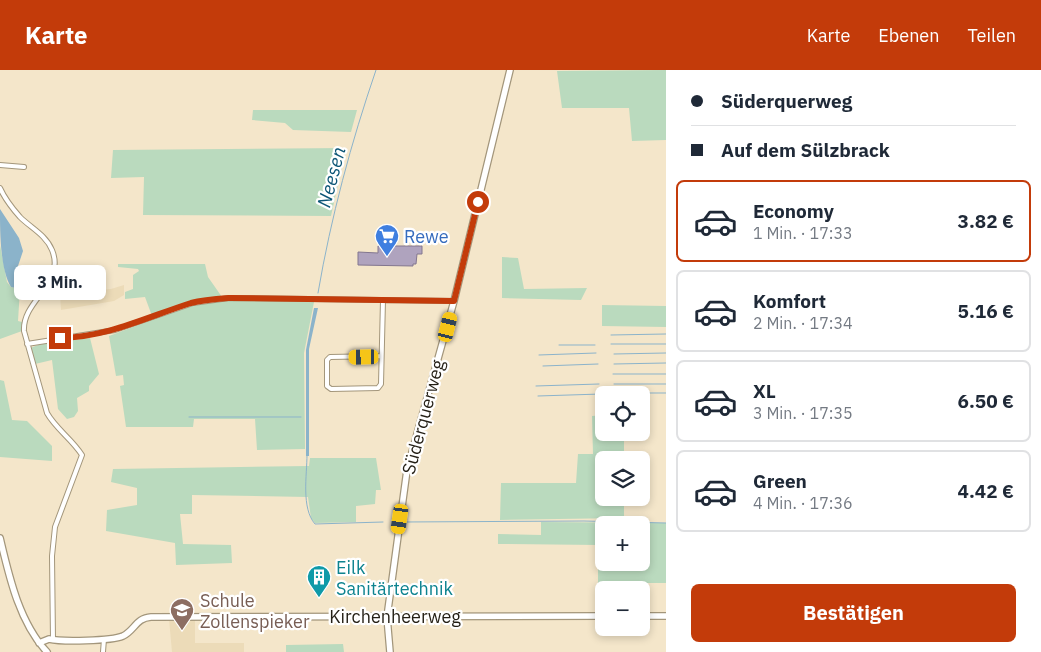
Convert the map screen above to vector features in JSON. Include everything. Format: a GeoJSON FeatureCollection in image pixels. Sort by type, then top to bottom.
{"type":"FeatureCollection","features":[{"type":"Feature","properties":{"kind":"street","name":"Süderquerweg"},"geometry":{"type":"LineString","coordinates":[[390,652],[386,616],[407,470],[454,301],[510,70]]}},
{"type":"Feature","properties":{"kind":"street"},"geometry":{"type":"LineString","coordinates":[[0,165],[24,167]]}},
{"type":"Feature","properties":{"kind":"street"},"geometry":{"type":"LineString","coordinates":[[0,188],[8,203],[20,217],[47,240],[55,260],[54,273],[24,321],[27,344],[47,413],[52,423],[77,447],[82,455],[55,527],[52,556],[53,640],[40,645]]}},
{"type":"Feature","properties":{"kind":"street"},"geometry":{"type":"LineString","coordinates":[[27,344],[115,330],[193,303],[230,298],[454,301]]}},
{"type":"Feature","properties":{"kind":"street"},"geometry":{"type":"LineString","coordinates":[[381,356],[330,357],[326,360],[327,386],[331,389],[378,388],[381,384],[383,300]]}},
{"type":"Feature","properties":{"kind":"street"},"geometry":{"type":"LineString","coordinates":[[0,538],[17,598],[40,645],[47,652]]}},
{"type":"Feature","properties":{"kind":"street","name":"Kirchenheerweg"},"geometry":{"type":"LineString","coordinates":[[53,640],[104,638],[124,635],[138,621],[148,617],[595,616]]}},
{"type":"Feature","properties":{"kind":"street"},"geometry":{"type":"LineString","coordinates":[[650,616],[666,616]]}},
{"type":"Feature","properties":{"kind":"street"},"geometry":{"type":"LineString","coordinates":[[103,652],[104,638]]}},
{"type":"Feature","properties":{"kind":"shaded area"},"geometry":{"type":"Polygon","coordinates":[[[124,285],[124,295],[114,301],[61,310],[60,294],[111,289],[124,285]]]}},
{"type":"Feature","properties":{"kind":"shaded area","name":"Schule Zollenspieker"},"geometry":{"type":"Polygon","coordinates":[[[169,619],[195,620],[195,643],[244,643],[244,652],[172,652],[169,619]]]}},
{"type":"Feature","properties":{"kind":"green space"},"geometry":{"type":"Polygon","coordinates":[[[666,70],[666,140],[632,141],[629,108],[562,108],[557,71],[666,70]]]}},
{"type":"Feature","properties":{"kind":"green space"},"geometry":{"type":"Polygon","coordinates":[[[253,110],[357,110],[351,132],[293,130],[285,123],[252,120],[253,110]]]}},
{"type":"Feature","properties":{"kind":"green space"},"geometry":{"type":"Polygon","coordinates":[[[346,148],[331,216],[143,215],[144,177],[111,178],[113,150],[346,148]]]}},
{"type":"Feature","properties":{"kind":"green space"},"geometry":{"type":"Polygon","coordinates":[[[0,245],[7,282],[11,287],[20,289],[18,321],[22,322],[22,331],[0,339],[0,245]]]}},
{"type":"Feature","properties":{"kind":"green space"},"geometry":{"type":"Polygon","coordinates":[[[502,257],[518,258],[524,289],[587,288],[581,300],[502,298],[502,257]]]}},
{"type":"Feature","properties":{"kind":"green space"},"geometry":{"type":"Polygon","coordinates":[[[118,264],[205,264],[208,277],[222,297],[192,301],[152,316],[145,297],[125,299],[125,292],[133,289],[133,275],[139,271],[138,269],[118,267],[118,264]]]}},
{"type":"Feature","properties":{"kind":"green space"},"geometry":{"type":"Polygon","coordinates":[[[229,300],[314,302],[304,353],[305,449],[257,450],[255,419],[194,419],[193,427],[126,427],[120,386],[124,385],[123,375],[116,376],[109,336],[194,304],[229,300]]]}},
{"type":"Feature","properties":{"kind":"green space"},"geometry":{"type":"Polygon","coordinates":[[[602,305],[666,306],[666,327],[602,326],[602,305]]]}},
{"type":"Feature","properties":{"kind":"green space"},"geometry":{"type":"Polygon","coordinates":[[[90,338],[99,374],[89,386],[89,391],[77,398],[78,411],[74,417],[67,419],[58,409],[52,360],[35,364],[30,348],[41,344],[90,338]]]}},
{"type":"Feature","properties":{"kind":"green space"},"geometry":{"type":"Polygon","coordinates":[[[0,380],[4,381],[12,420],[27,421],[52,446],[52,461],[0,457],[0,380]]]}},
{"type":"Feature","properties":{"kind":"green space"},"geometry":{"type":"Polygon","coordinates":[[[592,416],[595,416],[595,441],[624,441],[624,451],[595,451],[595,506],[624,506],[624,516],[595,516],[595,518],[500,520],[501,483],[576,483],[578,454],[593,454],[592,416]]]}},
{"type":"Feature","properties":{"kind":"green space"},"geometry":{"type":"Polygon","coordinates":[[[310,458],[376,458],[381,490],[376,490],[375,504],[356,506],[356,522],[315,523],[311,518],[308,497],[192,495],[192,514],[180,514],[183,544],[231,545],[232,563],[176,565],[175,543],[106,531],[107,510],[137,505],[137,488],[111,482],[113,469],[309,466],[310,458]]]}},
{"type":"Feature","properties":{"kind":"green space"},"geometry":{"type":"Polygon","coordinates":[[[541,522],[595,522],[595,545],[498,544],[498,534],[541,535],[541,522]]]}},
{"type":"Feature","properties":{"kind":"green space"},"geometry":{"type":"Polygon","coordinates":[[[650,523],[666,523],[666,583],[650,583],[650,581],[598,581],[598,571],[650,571],[650,523]]]}},
{"type":"Feature","properties":{"kind":"green space"},"geometry":{"type":"Polygon","coordinates":[[[343,644],[344,652],[286,652],[286,645],[343,644]]]}},
{"type":"Feature","properties":{"kind":"water"},"geometry":{"type":"Polygon","coordinates":[[[0,209],[19,238],[23,251],[18,266],[22,278],[20,289],[11,287],[7,279],[1,250],[0,209]]]}},
{"type":"Feature","properties":{"kind":"water"},"geometry":{"type":"Polygon","coordinates":[[[314,308],[318,308],[309,349],[309,456],[306,456],[306,350],[314,308]]]}},
{"type":"Feature","properties":{"kind":"building","name":"Rewe"},"geometry":{"type":"Polygon","coordinates":[[[378,246],[422,246],[422,254],[417,254],[416,264],[413,264],[413,266],[358,265],[358,252],[378,253],[378,246]]]}},
{"type":"Feature","properties":{"kind":"waterway","name":"Neesen"},"geometry":{"type":"LineString","coordinates":[[318,293],[329,236],[343,180],[376,70]]}},
{"type":"Feature","properties":{"kind":"waterway"},"geometry":{"type":"LineString","coordinates":[[611,335],[666,334]]}},
{"type":"Feature","properties":{"kind":"waterway"},"geometry":{"type":"LineString","coordinates":[[611,344],[666,344]]}},
{"type":"Feature","properties":{"kind":"waterway"},"geometry":{"type":"LineString","coordinates":[[559,345],[595,345]]}},
{"type":"Feature","properties":{"kind":"waterway"},"geometry":{"type":"LineString","coordinates":[[539,355],[596,353]]}},
{"type":"Feature","properties":{"kind":"waterway"},"geometry":{"type":"LineString","coordinates":[[614,354],[666,353]]}},
{"type":"Feature","properties":{"kind":"waterway"},"geometry":{"type":"LineString","coordinates":[[614,364],[666,363]]}},
{"type":"Feature","properties":{"kind":"waterway"},"geometry":{"type":"LineString","coordinates":[[543,366],[598,364]]}},
{"type":"Feature","properties":{"kind":"waterway"},"geometry":{"type":"LineString","coordinates":[[613,374],[666,374]]}},
{"type":"Feature","properties":{"kind":"waterway"},"geometry":{"type":"LineString","coordinates":[[536,386],[599,384]]}},
{"type":"Feature","properties":{"kind":"waterway"},"geometry":{"type":"LineString","coordinates":[[614,384],[666,384]]}},
{"type":"Feature","properties":{"kind":"waterway"},"geometry":{"type":"LineString","coordinates":[[650,393],[666,393]]}},
{"type":"Feature","properties":{"kind":"waterway"},"geometry":{"type":"LineString","coordinates":[[538,396],[595,394]]}},
{"type":"Feature","properties":{"kind":"waterway"},"geometry":{"type":"LineString","coordinates":[[189,417],[301,417]]}},
{"type":"Feature","properties":{"kind":"waterway"},"geometry":{"type":"LineString","coordinates":[[307,455],[306,500],[315,524],[383,522]]}},
{"type":"Feature","properties":{"kind":"waterway"},"geometry":{"type":"LineString","coordinates":[[403,522],[584,521],[666,523]]}},
{"type":"Feature","properties":{"kind":"place","name":"Rewe"},"geometry":{"type":"Point","coordinates":[387,257]}},
{"type":"Feature","properties":{"kind":"place","name":"Eilk Sanitärtechnik"},"geometry":{"type":"Point","coordinates":[319,598]}},
{"type":"Feature","properties":{"kind":"place","name":"Schule Zollenspieker"},"geometry":{"type":"Point","coordinates":[182,631]}},
{"type":"Feature","properties":{"kind":"route"},"geometry":{"type":"LineString","coordinates":[[60,338],[79,338],[115,330],[193,303],[230,298],[454,301],[478,202]]}}]}
